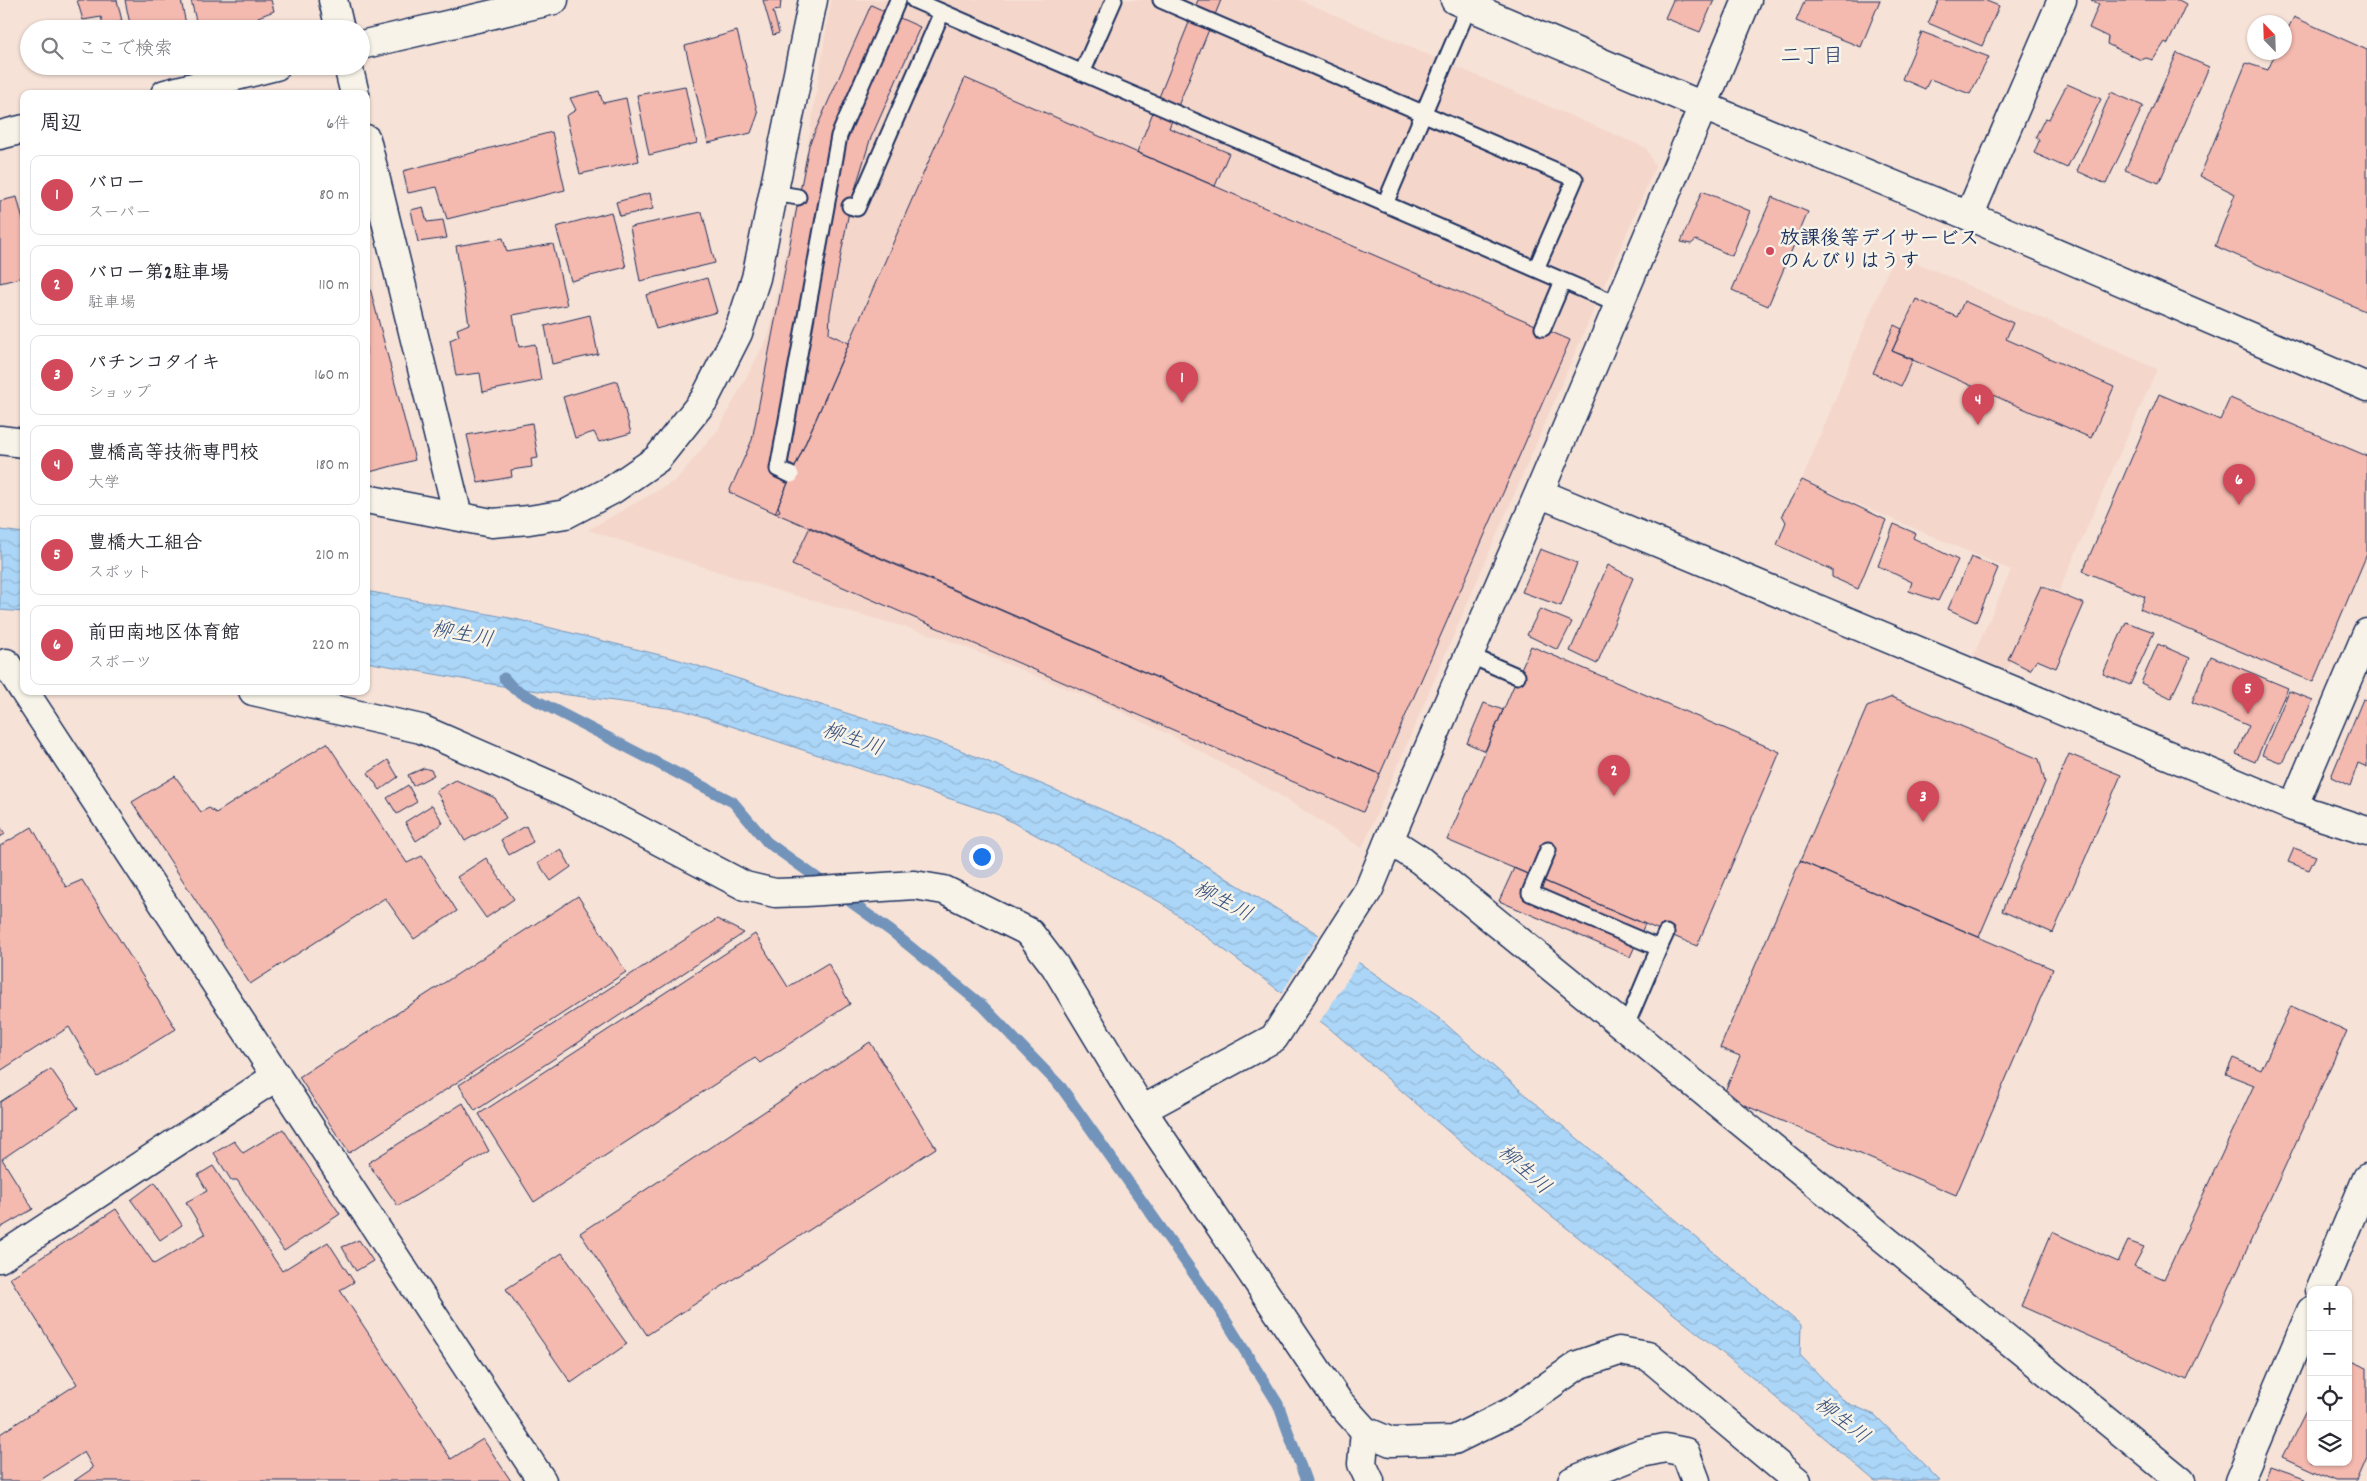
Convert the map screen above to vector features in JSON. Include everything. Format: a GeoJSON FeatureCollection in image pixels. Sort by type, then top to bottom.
{"type":"FeatureCollection","features":[{"type":"Feature","properties":{"kind":"street"},"geometry":{"type":"LineString","coordinates":[[333,0],[338,20]]}},
{"type":"Feature","properties":{"kind":"street"},"geometry":{"type":"LineString","coordinates":[[370,43],[554,0]]}},
{"type":"Feature","properties":{"kind":"street"},"geometry":{"type":"LineString","coordinates":[[370,500],[492,523],[529,520],[566,514],[612,490],[657,459],[704,400],[738,333],[786,195],[813,0]]}},
{"type":"Feature","properties":{"kind":"street"},"geometry":{"type":"LineString","coordinates":[[1142,1110],[1274,1038],[1369,889],[1747,0]]}},
{"type":"Feature","properties":{"kind":"street"},"geometry":{"type":"LineString","coordinates":[[1969,216],[2062,0]]}},
{"type":"Feature","properties":{"kind":"street"},"geometry":{"type":"LineString","coordinates":[[1462,3],[1703,106],[1969,216],[2367,387]]}},
{"type":"Feature","properties":{"kind":"street"},"geometry":{"type":"LineString","coordinates":[[181,90],[240,75]]}},
{"type":"Feature","properties":{"kind":"street"},"geometry":{"type":"LineString","coordinates":[[350,75],[354,90]]}},
{"type":"Feature","properties":{"kind":"street"},"geometry":{"type":"LineString","coordinates":[[0,134],[20,130]]}},
{"type":"Feature","properties":{"kind":"street"},"geometry":{"type":"LineString","coordinates":[[370,155],[458,516]]}},
{"type":"Feature","properties":{"kind":"street"},"geometry":{"type":"LineString","coordinates":[[0,440],[20,442]]}},
{"type":"Feature","properties":{"kind":"street"},"geometry":{"type":"LineString","coordinates":[[1539,493],[2293,807],[2367,831]]}},
{"type":"Feature","properties":{"kind":"street"},"geometry":{"type":"LineString","coordinates":[[2293,807],[2367,633]]}},
{"type":"Feature","properties":{"kind":"street"},"geometry":{"type":"LineString","coordinates":[[10,664],[20,683]]}},
{"type":"Feature","properties":{"kind":"street"},"geometry":{"type":"LineString","coordinates":[[27,695],[542,1481]]}},
{"type":"Feature","properties":{"kind":"street"},"geometry":{"type":"LineString","coordinates":[[271,695],[421,729],[566,792],[746,886],[775,893],[914,885],[944,890],[1029,932],[1055,966],[1142,1110],[1338,1401],[1365,1431],[1391,1442],[1454,1440],[1513,1410],[1578,1365],[1619,1351],[1648,1356],[1797,1481]]}},
{"type":"Feature","properties":{"kind":"street"},"geometry":{"type":"LineString","coordinates":[[1389,840],[1420,860],[2181,1481]]}},
{"type":"Feature","properties":{"kind":"street"},"geometry":{"type":"LineString","coordinates":[[0,1258],[277,1076]]}},
{"type":"Feature","properties":{"kind":"street"},"geometry":{"type":"LineString","coordinates":[[2322,1286],[2367,1178]]}},
{"type":"Feature","properties":{"kind":"street"},"geometry":{"type":"LineString","coordinates":[[2239,1481],[2307,1320]]}},
{"type":"Feature","properties":{"kind":"street"},"geometry":{"type":"LineString","coordinates":[[1365,1431],[1362,1464],[1370,1481]]}},
{"type":"Feature","properties":{"kind":"street"},"geometry":{"type":"LineString","coordinates":[[1572,1481],[1641,1453],[1665,1448],[1686,1452],[1696,1481]]}},
{"type":"Feature","properties":{"kind":"lane"},"geometry":{"type":"LineString","coordinates":[[791,475],[778,469],[839,136],[898,0]]}},
{"type":"Feature","properties":{"kind":"lane"},"geometry":{"type":"LineString","coordinates":[[914,0],[1619,304]]}},
{"type":"Feature","properties":{"kind":"lane"},"geometry":{"type":"LineString","coordinates":[[1082,73],[1114,0]]}},
{"type":"Feature","properties":{"kind":"lane"},"geometry":{"type":"LineString","coordinates":[[1161,0],[1575,179],[1536,269]]}},
{"type":"Feature","properties":{"kind":"lane"},"geometry":{"type":"LineString","coordinates":[[1385,204],[1423,113],[1462,3]]}},
{"type":"Feature","properties":{"kind":"lane"},"geometry":{"type":"LineString","coordinates":[[850,206],[857,208],[942,12]]}},
{"type":"Feature","properties":{"kind":"lane"},"geometry":{"type":"LineString","coordinates":[[1543,328],[1563,281]]}},
{"type":"Feature","properties":{"kind":"lane"},"geometry":{"type":"LineString","coordinates":[[1469,656],[1517,676]]}},
{"type":"Feature","properties":{"kind":"lane"},"geometry":{"type":"LineString","coordinates":[[1548,850],[1530,893],[1659,948]]}},
{"type":"Feature","properties":{"kind":"lane"},"geometry":{"type":"LineString","coordinates":[[1626,1028],[1666,933]]}},
{"type":"Feature","properties":{"kind":"shaded area"},"geometry":{"type":"Polygon","coordinates":[[[831,0],[1300,0],[1646,148],[1655,167],[1362,848],[1278,794],[1176,738],[1105,704],[943,638],[772,589],[588,530],[676,480],[718,430],[769,335],[808,145],[831,0]]]}},
{"type":"Feature","properties":{"kind":"shaded area"},"geometry":{"type":"Polygon","coordinates":[[[1895,253],[2157,369],[2059,591],[2044,585],[2006,672],[1973,657],[2011,570],[1802,480],[1895,253]]]}},
{"type":"Feature","properties":{"kind":"water"},"geometry":{"type":"Polygon","coordinates":[[[0,530],[20,532],[20,612],[0,610],[0,530]]]}},
{"type":"Feature","properties":{"kind":"water","name":"柳生川"},"geometry":{"type":"Polygon","coordinates":[[[370,592],[515,619],[676,659],[953,747],[1141,826],[1316,933],[1440,1019],[1529,1098],[1801,1325],[1800,1355],[1845,1402],[1875,1415],[1940,1481],[1875,1481],[1730,1359],[1471,1151],[1328,1027],[1160,902],[999,815],[683,710],[508,687],[370,663],[370,592]]]}},
{"type":"Feature","properties":{"kind":"pier"},"geometry":{"type":"Polygon","coordinates":[[[1320,933],[1360,960],[1319,1023],[1281,994],[1320,933]]]}},
{"type":"Feature","properties":{"kind":"building"},"geometry":{"type":"Polygon","coordinates":[[[77,0],[117,0],[122,20],[102,20],[101,17],[83,20],[77,0]]]}},
{"type":"Feature","properties":{"kind":"building"},"geometry":{"type":"Polygon","coordinates":[[[125,0],[181,0],[185,20],[129,20],[125,0]]]}},
{"type":"Feature","properties":{"kind":"building"},"geometry":{"type":"Polygon","coordinates":[[[191,0],[271,0],[274,11],[258,17],[258,20],[196,20],[191,0]]]}},
{"type":"Feature","properties":{"kind":"building"},"geometry":{"type":"Polygon","coordinates":[[[763,0],[781,0],[780,10],[773,11],[779,33],[773,35],[763,0]]]}},
{"type":"Feature","properties":{"kind":"building"},"geometry":{"type":"Polygon","coordinates":[[[1198,0],[1221,0],[1169,128],[1229,153],[1215,186],[1137,152],[1198,0]]]}},
{"type":"Feature","properties":{"kind":"building"},"geometry":{"type":"Polygon","coordinates":[[[1673,0],[1714,0],[1700,32],[1665,18],[1673,0]]]}},
{"type":"Feature","properties":{"kind":"building"},"geometry":{"type":"Polygon","coordinates":[[[1805,0],[1880,0],[1861,47],[1796,21],[1805,0]]]}},
{"type":"Feature","properties":{"kind":"building"},"geometry":{"type":"Polygon","coordinates":[[[1939,0],[1984,0],[1999,6],[1982,46],[1928,23],[1939,0]]]}},
{"type":"Feature","properties":{"kind":"building"},"geometry":{"type":"Polygon","coordinates":[[[2091,0],[2179,0],[2186,4],[2168,44],[2165,42],[2153,60],[2146,58],[2141,60],[2107,44],[2108,37],[2089,28],[2099,4],[2091,0]]]}},
{"type":"Feature","properties":{"kind":"building"},"geometry":{"type":"Polygon","coordinates":[[[871,5],[920,27],[870,140],[850,206],[830,313],[829,334],[849,343],[778,506],[780,511],[775,513],[729,492],[752,440],[809,145],[871,5]]]}},
{"type":"Feature","properties":{"kind":"building"},"geometry":{"type":"Polygon","coordinates":[[[2294,17],[2367,50],[2367,312],[2215,246],[2235,194],[2200,176],[2246,63],[2268,70],[2272,60],[2292,60],[2292,21],[2294,17]]]}},
{"type":"Feature","properties":{"kind":"building"},"geometry":{"type":"Polygon","coordinates":[[[737,31],[758,114],[751,133],[708,143],[685,46],[737,31]]]}},
{"type":"Feature","properties":{"kind":"building"},"geometry":{"type":"Polygon","coordinates":[[[1922,32],[1989,57],[1970,94],[1930,79],[1925,89],[1902,79],[1922,32]]]}},
{"type":"Feature","properties":{"kind":"building"},"geometry":{"type":"Polygon","coordinates":[[[2177,53],[2209,67],[2159,183],[2125,170],[2177,53]]]}},
{"type":"Feature","properties":{"kind":"building"},"geometry":{"type":"Polygon","coordinates":[[[965,78],[1570,340],[1380,774],[775,513],[965,78]]]}},
{"type":"Feature","properties":{"kind":"building"},"geometry":{"type":"Polygon","coordinates":[[[2067,84],[2101,99],[2067,168],[2034,153],[2039,141],[2036,136],[2045,118],[2049,119],[2067,84]]]}},
{"type":"Feature","properties":{"kind":"building"},"geometry":{"type":"Polygon","coordinates":[[[685,86],[697,143],[649,155],[637,95],[685,86]]]}},
{"type":"Feature","properties":{"kind":"building"},"geometry":{"type":"Polygon","coordinates":[[[599,91],[603,103],[626,98],[639,161],[580,174],[566,116],[576,110],[570,98],[599,91]]]}},
{"type":"Feature","properties":{"kind":"building"},"geometry":{"type":"Polygon","coordinates":[[[2111,92],[2143,106],[2106,184],[2077,171],[2111,92]]]}},
{"type":"Feature","properties":{"kind":"building"},"geometry":{"type":"Polygon","coordinates":[[[552,132],[565,190],[447,219],[437,187],[408,193],[403,171],[552,132]]]}},
{"type":"Feature","properties":{"kind":"building"},"geometry":{"type":"Polygon","coordinates":[[[1702,191],[1750,211],[1732,256],[1696,240],[1691,244],[1681,242],[1702,191]]]}},
{"type":"Feature","properties":{"kind":"building"},"geometry":{"type":"Polygon","coordinates":[[[650,193],[653,209],[620,216],[616,202],[650,193]]]}},
{"type":"Feature","properties":{"kind":"building"},"geometry":{"type":"Polygon","coordinates":[[[17,197],[20,209],[20,278],[0,283],[0,201],[17,197]]]}},
{"type":"Feature","properties":{"kind":"building","name":"放課後等デイサービス のんびりはうす"},"geometry":{"type":"Polygon","coordinates":[[[1772,197],[1808,212],[1768,306],[1732,290],[1772,197]]]}},
{"type":"Feature","properties":{"kind":"building"},"geometry":{"type":"Polygon","coordinates":[[[423,207],[427,222],[443,220],[447,238],[418,242],[411,210],[423,207]]]}},
{"type":"Feature","properties":{"kind":"building"},"geometry":{"type":"Polygon","coordinates":[[[611,212],[626,267],[571,281],[556,227],[611,212]]]}},
{"type":"Feature","properties":{"kind":"building"},"geometry":{"type":"Polygon","coordinates":[[[702,212],[715,263],[640,281],[630,227],[702,212]]]}},
{"type":"Feature","properties":{"kind":"building"},"geometry":{"type":"Polygon","coordinates":[[[503,238],[507,252],[553,244],[567,305],[513,315],[519,347],[535,344],[541,380],[483,392],[480,373],[456,376],[450,340],[459,336],[457,329],[469,324],[456,246],[503,238]]]}},
{"type":"Feature","properties":{"kind":"building"},"geometry":{"type":"Polygon","coordinates":[[[707,278],[717,312],[656,329],[646,295],[707,278]]]}},
{"type":"Feature","properties":{"kind":"building"},"geometry":{"type":"Polygon","coordinates":[[[370,288],[415,460],[370,472],[370,288]]]}},
{"type":"Feature","properties":{"kind":"building"},"geometry":{"type":"Polygon","coordinates":[[[1916,299],[1957,317],[1964,301],[2013,323],[2006,339],[2114,387],[2091,438],[1892,351],[1916,299]]]}},
{"type":"Feature","properties":{"kind":"building"},"geometry":{"type":"Polygon","coordinates":[[[590,315],[598,354],[552,364],[545,326],[590,315]]]}},
{"type":"Feature","properties":{"kind":"building"},"geometry":{"type":"Polygon","coordinates":[[[1894,325],[1902,329],[1892,351],[1913,359],[1901,386],[1873,373],[1894,325]]]}},
{"type":"Feature","properties":{"kind":"building"},"geometry":{"type":"Polygon","coordinates":[[[617,381],[631,433],[599,442],[594,432],[575,438],[563,397],[617,381]]]}},
{"type":"Feature","properties":{"kind":"building"},"geometry":{"type":"Polygon","coordinates":[[[2159,394],[2220,420],[2230,398],[2367,456],[2367,554],[2313,682],[2140,609],[2145,597],[2083,571],[2159,394]]]}},
{"type":"Feature","properties":{"kind":"building"},"geometry":{"type":"Polygon","coordinates":[[[532,423],[538,458],[531,459],[532,467],[511,470],[512,477],[478,483],[467,435],[532,423]]]}},
{"type":"Feature","properties":{"kind":"building"},"geometry":{"type":"Polygon","coordinates":[[[1802,480],[1886,520],[1858,589],[1832,577],[1832,570],[1777,545],[1786,522],[1782,515],[1802,480]]]}},
{"type":"Feature","properties":{"kind":"building"},"geometry":{"type":"Polygon","coordinates":[[[1894,524],[1915,533],[1913,538],[1958,560],[1938,601],[1909,591],[1912,582],[1878,566],[1894,524]]]}},
{"type":"Feature","properties":{"kind":"building"},"geometry":{"type":"Polygon","coordinates":[[[810,527],[1380,774],[1363,812],[792,565],[810,527]]]}},
{"type":"Feature","properties":{"kind":"building"},"geometry":{"type":"Polygon","coordinates":[[[1540,549],[1577,563],[1561,606],[1522,592],[1540,549]]]}},
{"type":"Feature","properties":{"kind":"building"},"geometry":{"type":"Polygon","coordinates":[[[1971,557],[1998,568],[1976,622],[1948,609],[1971,557]]]}},
{"type":"Feature","properties":{"kind":"building"},"geometry":{"type":"Polygon","coordinates":[[[1608,565],[1633,578],[1597,664],[1570,651],[1608,565]]]}},
{"type":"Feature","properties":{"kind":"building"},"geometry":{"type":"Polygon","coordinates":[[[2041,586],[2084,604],[2056,668],[2037,660],[2030,670],[2008,659],[2041,586]]]}},
{"type":"Feature","properties":{"kind":"building"},"geometry":{"type":"Polygon","coordinates":[[[1540,609],[1572,622],[1558,650],[1527,635],[1540,609]]]}},
{"type":"Feature","properties":{"kind":"building"},"geometry":{"type":"Polygon","coordinates":[[[2126,622],[2154,632],[2130,685],[2103,674],[2126,622]]]}},
{"type":"Feature","properties":{"kind":"building"},"geometry":{"type":"Polygon","coordinates":[[[2158,644],[2190,658],[2171,698],[2141,683],[2158,644]]]}},
{"type":"Feature","properties":{"kind":"building"},"geometry":{"type":"Polygon","coordinates":[[[1531,646],[1780,752],[1697,946],[1447,840],[1531,646]]]}},
{"type":"Feature","properties":{"kind":"building"},"geometry":{"type":"Polygon","coordinates":[[[2211,656],[2288,688],[2255,762],[2236,754],[2249,726],[2192,702],[2211,656]]]}},
{"type":"Feature","properties":{"kind":"building"},"geometry":{"type":"Polygon","coordinates":[[[2289,691],[2313,700],[2282,763],[2262,755],[2289,691]]]}},
{"type":"Feature","properties":{"kind":"building"},"geometry":{"type":"Polygon","coordinates":[[[1892,697],[2039,759],[2045,782],[1979,937],[1800,861],[1867,707],[1892,697]]]}},
{"type":"Feature","properties":{"kind":"building"},"geometry":{"type":"Polygon","coordinates":[[[2363,699],[2367,700],[2367,767],[2358,763],[2350,786],[2331,777],[2363,699]]]}},
{"type":"Feature","properties":{"kind":"building"},"geometry":{"type":"Polygon","coordinates":[[[1484,703],[1503,710],[1485,751],[1467,743],[1484,703]]]}},
{"type":"Feature","properties":{"kind":"building"},"geometry":{"type":"Polygon","coordinates":[[[327,743],[407,863],[422,856],[457,911],[414,939],[385,898],[250,984],[132,802],[175,776],[201,812],[209,808],[216,813],[327,743]]]}},
{"type":"Feature","properties":{"kind":"building"},"geometry":{"type":"Polygon","coordinates":[[[2069,754],[2121,775],[2053,933],[2002,911],[2069,754]]]}},
{"type":"Feature","properties":{"kind":"building"},"geometry":{"type":"Polygon","coordinates":[[[388,760],[398,777],[380,790],[368,773],[388,760]]]}},
{"type":"Feature","properties":{"kind":"building"},"geometry":{"type":"Polygon","coordinates":[[[424,768],[431,770],[434,775],[413,786],[408,775],[424,768]]]}},
{"type":"Feature","properties":{"kind":"building"},"geometry":{"type":"Polygon","coordinates":[[[456,780],[495,798],[506,818],[465,841],[436,791],[456,780]]]}},
{"type":"Feature","properties":{"kind":"building"},"geometry":{"type":"Polygon","coordinates":[[[408,785],[417,802],[397,814],[387,798],[408,785]]]}},
{"type":"Feature","properties":{"kind":"building"},"geometry":{"type":"Polygon","coordinates":[[[432,805],[443,823],[416,841],[405,822],[432,805]]]}},
{"type":"Feature","properties":{"kind":"building"},"geometry":{"type":"Polygon","coordinates":[[[0,826],[5,834],[0,837],[0,826]]]}},
{"type":"Feature","properties":{"kind":"building"},"geometry":{"type":"Polygon","coordinates":[[[526,826],[533,842],[509,855],[501,840],[526,826]]]}},
{"type":"Feature","properties":{"kind":"building"},"geometry":{"type":"Polygon","coordinates":[[[32,827],[66,887],[82,880],[176,1029],[98,1077],[69,1027],[0,1071],[0,846],[32,827]]]}},
{"type":"Feature","properties":{"kind":"building"},"geometry":{"type":"Polygon","coordinates":[[[2294,848],[2316,856],[2309,870],[2288,862],[2294,848]]]}},
{"type":"Feature","properties":{"kind":"building"},"geometry":{"type":"Polygon","coordinates":[[[561,849],[571,867],[551,881],[538,863],[561,849]]]}},
{"type":"Feature","properties":{"kind":"building"},"geometry":{"type":"Polygon","coordinates":[[[486,858],[514,899],[486,918],[457,877],[486,858]]]}},
{"type":"Feature","properties":{"kind":"building"},"geometry":{"type":"Polygon","coordinates":[[[1800,861],[2053,969],[1956,1195],[1723,1096],[1740,1056],[1720,1048],[1800,861]]]}},
{"type":"Feature","properties":{"kind":"building"},"geometry":{"type":"Polygon","coordinates":[[[1514,868],[1645,924],[1630,957],[1499,901],[1514,868]]]}},
{"type":"Feature","properties":{"kind":"building"},"geometry":{"type":"Polygon","coordinates":[[[578,896],[626,972],[349,1153],[299,1077],[578,896]]]}},
{"type":"Feature","properties":{"kind":"building"},"geometry":{"type":"Polygon","coordinates":[[[717,919],[744,933],[475,1111],[459,1085],[717,919]]]}},
{"type":"Feature","properties":{"kind":"building"},"geometry":{"type":"Polygon","coordinates":[[[755,934],[788,987],[828,963],[850,1004],[760,1063],[755,1058],[534,1202],[479,1114],[755,934]]]}},
{"type":"Feature","properties":{"kind":"building"},"geometry":{"type":"Polygon","coordinates":[[[2291,1006],[2347,1031],[2187,1380],[2021,1306],[2052,1232],[2118,1262],[2128,1241],[2144,1247],[2134,1266],[2164,1279],[2254,1085],[2226,1074],[2233,1058],[2261,1070],[2291,1006]]]}},
{"type":"Feature","properties":{"kind":"building"},"geometry":{"type":"Polygon","coordinates":[[[870,1042],[936,1148],[647,1335],[580,1233],[870,1042]]]}},
{"type":"Feature","properties":{"kind":"building"},"geometry":{"type":"Polygon","coordinates":[[[51,1069],[78,1108],[2,1159],[33,1209],[0,1228],[0,1102],[51,1069]]]}},
{"type":"Feature","properties":{"kind":"building"},"geometry":{"type":"Polygon","coordinates":[[[463,1103],[489,1151],[398,1206],[368,1163],[463,1103]]]}},
{"type":"Feature","properties":{"kind":"building"},"geometry":{"type":"Polygon","coordinates":[[[283,1129],[340,1214],[284,1251],[237,1180],[231,1180],[214,1153],[234,1141],[243,1153],[283,1129]]]}},
{"type":"Feature","properties":{"kind":"building"},"geometry":{"type":"Polygon","coordinates":[[[213,1166],[282,1271],[328,1242],[354,1282],[340,1290],[451,1459],[483,1439],[511,1481],[74,1481],[93,1468],[84,1452],[39,1481],[0,1481],[0,1434],[77,1384],[10,1278],[116,1209],[154,1264],[205,1234],[186,1202],[207,1191],[198,1175],[213,1166]]]}},
{"type":"Feature","properties":{"kind":"building"},"geometry":{"type":"Polygon","coordinates":[[[155,1182],[182,1225],[160,1240],[131,1200],[155,1182]]]}},
{"type":"Feature","properties":{"kind":"building"},"geometry":{"type":"Polygon","coordinates":[[[359,1240],[373,1261],[356,1271],[342,1247],[359,1240]]]}},
{"type":"Feature","properties":{"kind":"building"},"geometry":{"type":"Polygon","coordinates":[[[562,1253],[627,1344],[571,1383],[506,1289],[562,1253]]]}},
{"type":"Feature","properties":{"kind":"building"},"geometry":{"type":"Polygon","coordinates":[[[2352,1362],[2367,1368],[2367,1458],[2357,1481],[2335,1481],[2283,1457],[2307,1409],[2307,1466],[2352,1466],[2352,1362]]]}},
{"type":"Feature","properties":{"kind":"building"},"geometry":{"type":"Polygon","coordinates":[[[2270,1466],[2305,1478],[2304,1481],[2264,1481],[2270,1466]]]}},
{"type":"Feature","properties":{"kind":"waterway"},"geometry":{"type":"LineString","coordinates":[[504,678],[514,689],[733,802],[767,842],[891,931],[982,1005],[1061,1087],[1218,1308],[1278,1404],[1306,1481]]}},
{"type":"Feature","properties":{"kind":"place","name":"放課後等デイサービス のんびりはうす"},"geometry":{"type":"Point","coordinates":[1770,251]}},
{"type":"Feature","properties":{"kind":"place","name":"バロー"},"geometry":{"type":"Point","coordinates":[1182,403]}},
{"type":"Feature","properties":{"kind":"place","name":"豊橋高等技術専門校"},"geometry":{"type":"Point","coordinates":[1978,425]}},
{"type":"Feature","properties":{"kind":"place","name":"前田南地区体育館"},"geometry":{"type":"Point","coordinates":[2239,505]}},
{"type":"Feature","properties":{"kind":"place","name":"豊橋大工組合"},"geometry":{"type":"Point","coordinates":[2248,714]}},
{"type":"Feature","properties":{"kind":"place","name":"バロー第2駐車場"},"geometry":{"type":"Point","coordinates":[1614,796]}},
{"type":"Feature","properties":{"kind":"place","name":"パチンコタイキ"},"geometry":{"type":"Point","coordinates":[1923,822]}},
{"type":"Feature","properties":{"kind":"district","name":"二丁目"},"geometry":{"type":"Point","coordinates":[1812,58]}}]}
